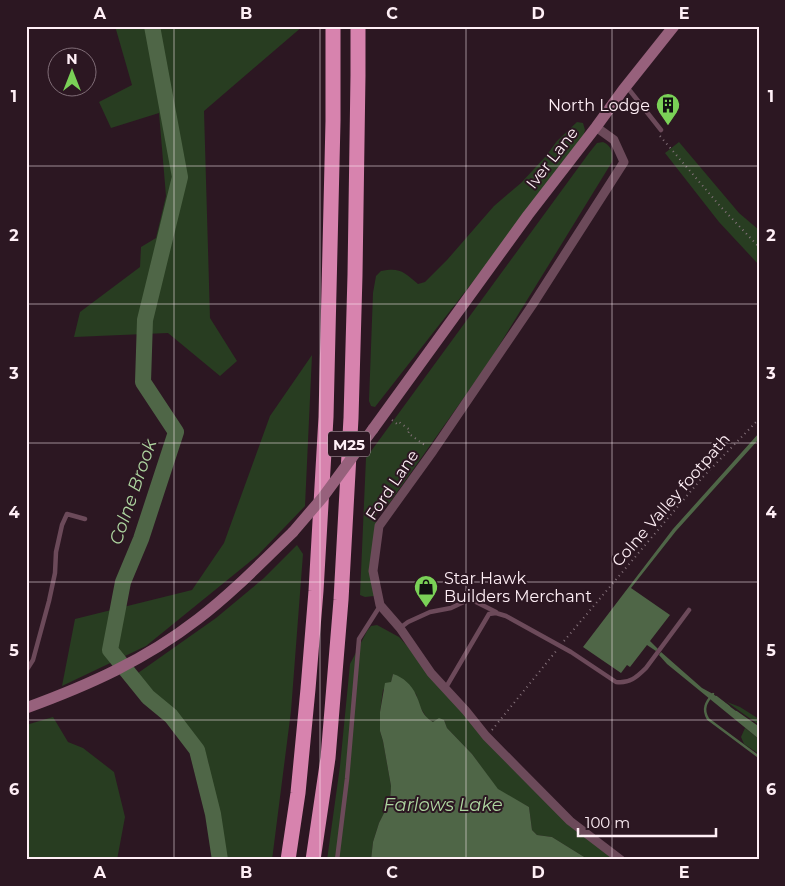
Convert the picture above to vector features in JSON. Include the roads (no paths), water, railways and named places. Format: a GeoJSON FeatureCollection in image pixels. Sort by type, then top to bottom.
{"type":"FeatureCollection","features":[{"type":"Feature","properties":{"kind":"highway","name":"M25"},"geometry":{"type":"LineString","coordinates":[[288,860],[298,793],[308,689],[316,591],[325,427],[333,130],[333,26]]}},
{"type":"Feature","properties":{"kind":"highway","name":"M25"},"geometry":{"type":"LineString","coordinates":[[313,860],[328,758],[341,600],[351,418],[355,285],[358,26]]}},
{"type":"Feature","properties":{"kind":"main road","name":"Iver Lane"},"geometry":{"type":"LineString","coordinates":[[26,708],[102,678],[140,658],[198,619],[239,584],[294,532],[323,497],[528,215],[674,26]]}},
{"type":"Feature","properties":{"kind":"street","name":"Ford Lane"},"geometry":{"type":"LineString","coordinates":[[596,127],[614,140],[624,162],[533,304],[433,452],[379,526],[372,571],[380,605],[400,628],[431,673],[486,736],[570,821],[621,860]]}},
{"type":"Feature","properties":{"kind":"lane"},"geometry":{"type":"LineString","coordinates":[[626,86],[661,130]]}},
{"type":"Feature","properties":{"kind":"lane"},"geometry":{"type":"LineString","coordinates":[[26,671],[33,660],[49,601],[62,525],[67,514],[85,519]]}},
{"type":"Feature","properties":{"kind":"lane"},"geometry":{"type":"LineString","coordinates":[[400,628],[408,622],[430,612],[451,608],[470,598],[560,646],[616,682],[621,682],[630,681],[646,668],[689,610]]}},
{"type":"Feature","properties":{"kind":"lane"},"geometry":{"type":"LineString","coordinates":[[337,860],[347,780],[359,638],[380,605]]}},
{"type":"Feature","properties":{"kind":"lane"},"geometry":{"type":"LineString","coordinates":[[445,689],[489,614],[496,613]]}},
{"type":"Feature","properties":{"kind":"water"},"geometry":{"type":"Polygon","coordinates":[[[759,433],[759,439],[676,531],[631,588],[670,615],[650,641],[658,649],[656,651],[647,645],[630,667],[627,665],[621,673],[583,647],[673,529],[759,433]]]}},
{"type":"Feature","properties":{"kind":"water"},"geometry":{"type":"Polygon","coordinates":[[[661,652],[702,688],[759,728],[759,739],[667,664],[659,655],[661,652]]]}},
{"type":"Feature","properties":{"kind":"water","name":"Farlows Lake"},"geometry":{"type":"Polygon","coordinates":[[[393,674],[404,679],[410,685],[423,713],[429,719],[433,722],[439,718],[444,720],[447,728],[472,754],[498,789],[529,807],[532,830],[537,835],[552,837],[589,860],[371,860],[373,842],[379,823],[390,801],[391,786],[380,731],[380,712],[385,683],[391,682],[393,674]]]}},
{"type":"Feature","properties":{"kind":"waterway","name":"Colne Brook"},"geometry":{"type":"LineString","coordinates":[[152,26],[180,177],[145,320],[143,382],[176,432],[141,539],[123,582],[110,650],[148,697],[171,716],[197,750],[213,814],[220,860]]}},
{"type":"Feature","properties":{"kind":"waterway"},"geometry":{"type":"LineString","coordinates":[[713,694],[706,706],[705,712],[708,719],[759,757]]}},
{"type":"Feature","properties":{"kind":"waterway"},"geometry":{"type":"LineString","coordinates":[[716,697],[729,707]]}},
{"type":"Feature","properties":{"kind":"waterway"},"geometry":{"type":"LineString","coordinates":[[736,712],[759,728]]}},
{"type":"Feature","properties":{"kind":"place","name":"North Lodge"},"geometry":{"type":"Point","coordinates":[668,126]}},
{"type":"Feature","properties":{"kind":"place","name":"Star Hawk Builders Merchant"},"geometry":{"type":"Point","coordinates":[426,608]}}]}
